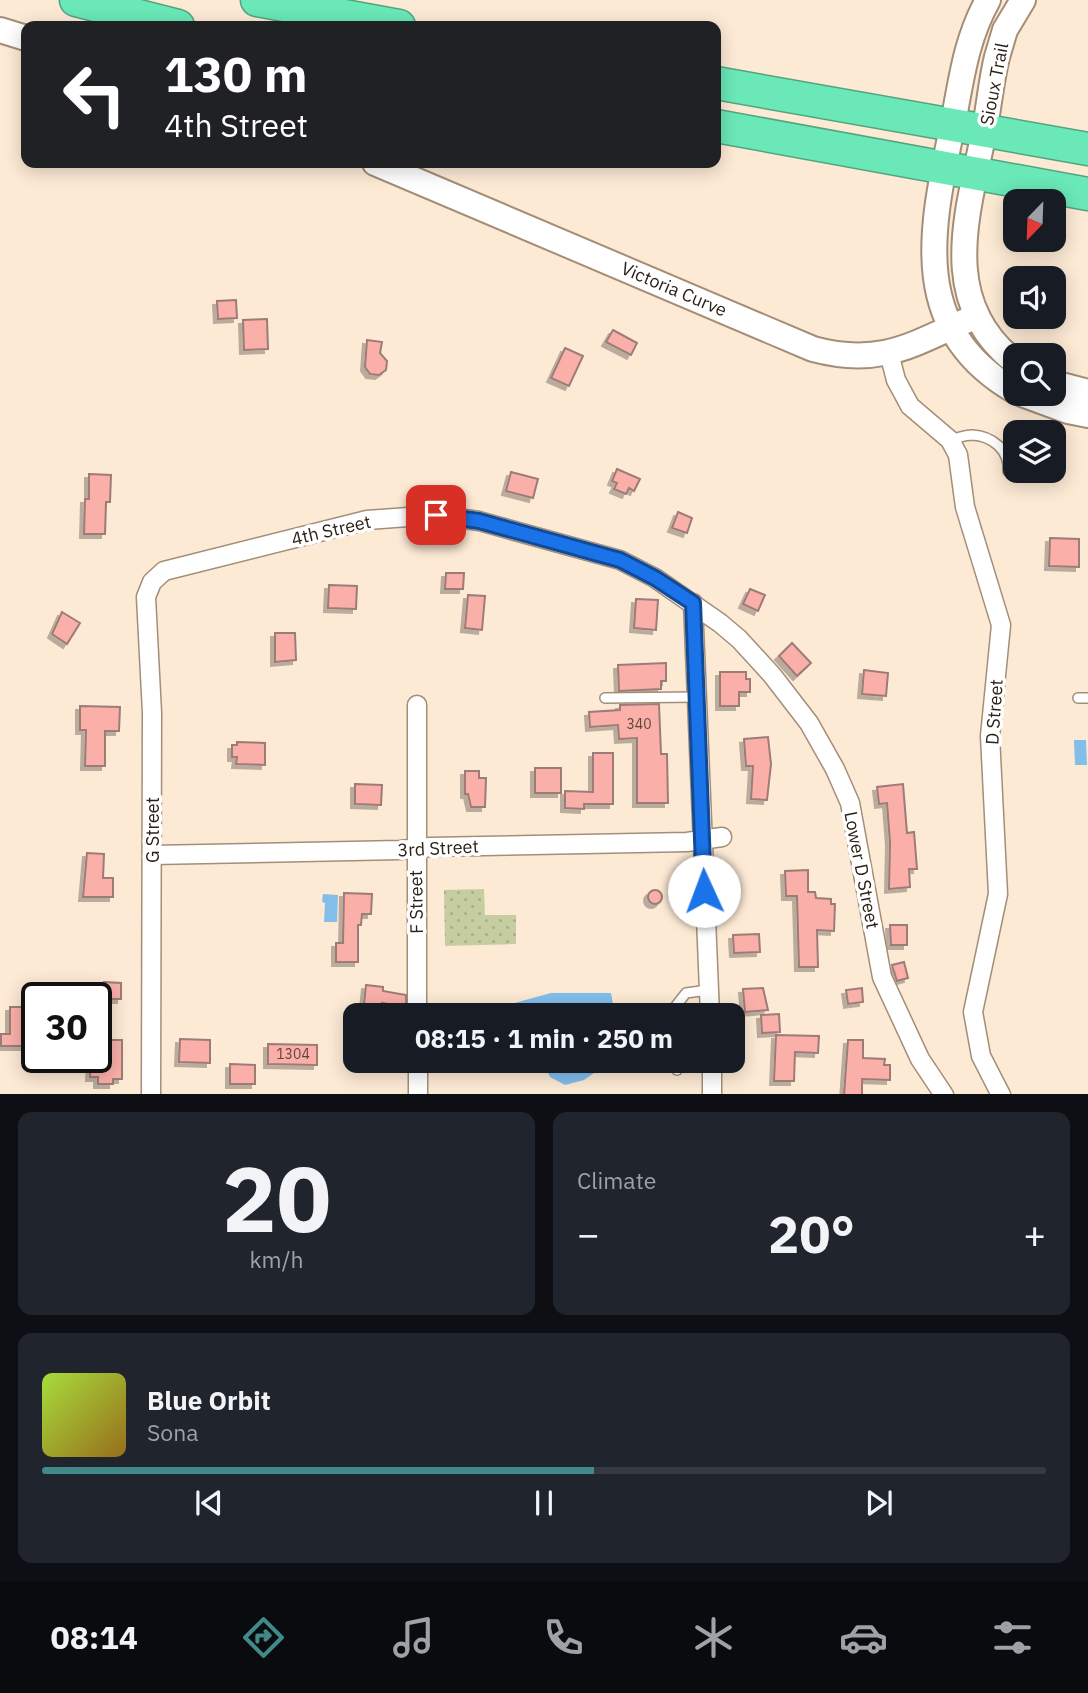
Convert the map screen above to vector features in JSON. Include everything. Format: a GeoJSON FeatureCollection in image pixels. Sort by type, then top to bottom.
{"type":"FeatureCollection","features":[{"type":"Feature","properties":{"kind":"highway"},"geometry":{"type":"LineString","coordinates":[[76,0],[158,21]]}},
{"type":"Feature","properties":{"kind":"highway"},"geometry":{"type":"LineString","coordinates":[[257,0],[372,21]]}},
{"type":"Feature","properties":{"kind":"highway"},"geometry":{"type":"LineString","coordinates":[[721,84],[1088,149]]}},
{"type":"Feature","properties":{"kind":"highway"},"geometry":{"type":"LineString","coordinates":[[721,127],[1088,194]]}},
{"type":"Feature","properties":{"kind":"main road","name":"Sioux Trail"},"geometry":{"type":"LineString","coordinates":[[988,0],[969,42],[944,166],[933,255],[939,296],[952,326],[963,346],[984,369],[1003,382]]}},
{"type":"Feature","properties":{"kind":"main road","name":"Sioux Trail"},"geometry":{"type":"LineString","coordinates":[[1003,350],[989,335],[977,316],[966,287],[963,262],[964,237],[985,131],[996,57],[1012,4]]}},
{"type":"Feature","properties":{"kind":"main road"},"geometry":{"type":"LineString","coordinates":[[0,30],[21,36]]}},
{"type":"Feature","properties":{"kind":"main road","name":"Victoria Curve"},"geometry":{"type":"LineString","coordinates":[[387,168],[813,349],[852,357],[889,353],[912,346],[977,316]]}},
{"type":"Feature","properties":{"kind":"main road"},"geometry":{"type":"LineString","coordinates":[[1066,386],[1088,392]]}},
{"type":"Feature","properties":{"kind":"main road"},"geometry":{"type":"LineString","coordinates":[[1054,406],[1088,415]]}},
{"type":"Feature","properties":{"kind":"street"},"geometry":{"type":"LineString","coordinates":[[889,353],[896,380],[910,407],[950,440]]}},
{"type":"Feature","properties":{"kind":"street","name":"D Street"},"geometry":{"type":"LineString","coordinates":[[950,440],[958,455],[964,507],[1001,625],[990,736],[998,894],[973,1012],[981,1056],[1000,1094]]}},
{"type":"Feature","properties":{"kind":"street","name":"4th Street"},"geometry":{"type":"LineString","coordinates":[[164,571],[367,520],[436,515],[479,521],[620,560],[655,578],[693,603]]}},
{"type":"Feature","properties":{"kind":"street","name":"G Street"},"geometry":{"type":"LineString","coordinates":[[151,1094],[152,713],[146,597],[152,582],[164,571]]}},
{"type":"Feature","properties":{"kind":"street"},"geometry":{"type":"LineString","coordinates":[[693,603],[709,1003]]}},
{"type":"Feature","properties":{"kind":"street","name":"Lower D Street"},"geometry":{"type":"LineString","coordinates":[[693,603],[739,639],[772,675],[809,723],[835,769],[850,803],[882,977],[920,1059],[944,1094]]}},
{"type":"Feature","properties":{"kind":"street","name":"F Street"},"geometry":{"type":"LineString","coordinates":[[417,705],[417,1003]]}},
{"type":"Feature","properties":{"kind":"street","name":"3rd Street"},"geometry":{"type":"LineString","coordinates":[[152,855],[687,842],[722,837]]}},
{"type":"Feature","properties":{"kind":"street"},"geometry":{"type":"LineString","coordinates":[[418,1073],[418,1094]]}},
{"type":"Feature","properties":{"kind":"street"},"geometry":{"type":"LineString","coordinates":[[712,1073],[712,1094]]}},
{"type":"Feature","properties":{"kind":"lane"},"geometry":{"type":"LineString","coordinates":[[950,440],[973,435],[1003,448]]}},
{"type":"Feature","properties":{"kind":"lane"},"geometry":{"type":"LineString","coordinates":[[605,698],[697,697]]}},
{"type":"Feature","properties":{"kind":"lane"},"geometry":{"type":"LineString","coordinates":[[678,1003],[686,993],[708,990]]}},
{"type":"Feature","properties":{"kind":"green space"},"geometry":{"type":"Polygon","coordinates":[[[484,889],[485,915],[516,915],[516,944],[445,946],[444,890],[484,889]]]}},
{"type":"Feature","properties":{"kind":"water"},"geometry":{"type":"Polygon","coordinates":[[[1074,740],[1086,740],[1087,765],[1075,765],[1074,740]]]}},
{"type":"Feature","properties":{"kind":"water"},"geometry":{"type":"Polygon","coordinates":[[[323,894],[338,895],[337,922],[324,922],[323,894]]]}},
{"type":"Feature","properties":{"kind":"water"},"geometry":{"type":"Polygon","coordinates":[[[551,993],[611,993],[613,1003],[514,1003],[551,993]]]}},
{"type":"Feature","properties":{"kind":"water"},"geometry":{"type":"Polygon","coordinates":[[[548,1073],[594,1073],[584,1080],[565,1085],[550,1077],[548,1073]]]}},
{"type":"Feature","properties":{"kind":"building"},"geometry":{"type":"Polygon","coordinates":[[[236,300],[237,318],[218,319],[217,301],[236,300]]]}},
{"type":"Feature","properties":{"kind":"building"},"geometry":{"type":"Polygon","coordinates":[[[267,319],[268,349],[244,350],[243,320],[267,319]]]}},
{"type":"Feature","properties":{"kind":"building"},"geometry":{"type":"Polygon","coordinates":[[[613,330],[637,343],[631,355],[606,342],[613,330]]]}},
{"type":"Feature","properties":{"kind":"building"},"geometry":{"type":"Polygon","coordinates":[[[367,340],[382,342],[380,353],[387,361],[386,370],[379,375],[370,374],[365,367],[367,340]]]}},
{"type":"Feature","properties":{"kind":"building"},"geometry":{"type":"Polygon","coordinates":[[[565,348],[583,356],[569,386],[551,378],[565,348]]]}},
{"type":"Feature","properties":{"kind":"building"},"geometry":{"type":"Polygon","coordinates":[[[617,469],[640,479],[634,491],[629,488],[626,494],[614,489],[617,483],[612,481],[617,469]]]}},
{"type":"Feature","properties":{"kind":"building"},"geometry":{"type":"Polygon","coordinates":[[[511,472],[538,479],[533,498],[506,491],[511,472]]]}},
{"type":"Feature","properties":{"kind":"building"},"geometry":{"type":"Polygon","coordinates":[[[89,474],[111,475],[110,502],[106,502],[105,534],[84,534],[89,474]]]}},
{"type":"Feature","properties":{"kind":"building"},"geometry":{"type":"Polygon","coordinates":[[[678,512],[692,518],[687,533],[672,528],[678,512]]]}},
{"type":"Feature","properties":{"kind":"building"},"geometry":{"type":"Polygon","coordinates":[[[1050,538],[1079,539],[1079,567],[1049,566],[1050,538]]]}},
{"type":"Feature","properties":{"kind":"building"},"geometry":{"type":"Polygon","coordinates":[[[446,573],[464,573],[463,589],[445,589],[446,573]]]}},
{"type":"Feature","properties":{"kind":"building"},"geometry":{"type":"Polygon","coordinates":[[[329,585],[357,586],[356,609],[328,608],[329,585]]]}},
{"type":"Feature","properties":{"kind":"building"},"geometry":{"type":"Polygon","coordinates":[[[750,589],[765,595],[758,611],[743,604],[750,589]]]}},
{"type":"Feature","properties":{"kind":"building"},"geometry":{"type":"Polygon","coordinates":[[[468,595],[485,596],[482,630],[465,628],[468,595]]]}},
{"type":"Feature","properties":{"kind":"building"},"geometry":{"type":"Polygon","coordinates":[[[636,599],[658,600],[656,630],[634,628],[636,599]]]}},
{"type":"Feature","properties":{"kind":"building"},"geometry":{"type":"Polygon","coordinates":[[[62,612],[80,623],[67,644],[52,634],[62,612]]]}},
{"type":"Feature","properties":{"kind":"building"},"geometry":{"type":"Polygon","coordinates":[[[275,633],[295,633],[296,660],[275,662],[275,633]]]}},
{"type":"Feature","properties":{"kind":"building"},"geometry":{"type":"Polygon","coordinates":[[[792,643],[811,663],[797,676],[779,656],[792,643]]]}},
{"type":"Feature","properties":{"kind":"building"},"geometry":{"type":"Polygon","coordinates":[[[666,663],[666,681],[661,681],[661,689],[619,691],[618,665],[666,663]]]}},
{"type":"Feature","properties":{"kind":"building"},"geometry":{"type":"Polygon","coordinates":[[[864,670],[888,673],[886,696],[862,694],[864,670]]]}},
{"type":"Feature","properties":{"kind":"building"},"geometry":{"type":"Polygon","coordinates":[[[720,672],[746,672],[746,679],[750,679],[750,692],[739,692],[739,706],[720,706],[720,672]]]}},
{"type":"Feature","properties":{"kind":"building"},"geometry":{"type":"Polygon","coordinates":[[[659,704],[661,754],[667,754],[668,803],[637,803],[637,738],[619,739],[618,725],[590,727],[589,712],[620,710],[620,705],[659,704]]]}},
{"type":"Feature","properties":{"kind":"building"},"geometry":{"type":"Polygon","coordinates":[[[80,706],[120,707],[119,731],[105,731],[105,766],[85,766],[86,730],[80,730],[80,706]]]}},
{"type":"Feature","properties":{"kind":"building"},"geometry":{"type":"Polygon","coordinates":[[[768,737],[771,764],[767,800],[751,799],[753,766],[746,766],[744,739],[768,737]]]}},
{"type":"Feature","properties":{"kind":"building"},"geometry":{"type":"Polygon","coordinates":[[[237,742],[265,743],[265,765],[236,764],[237,757],[232,757],[232,745],[237,745],[237,742]]]}},
{"type":"Feature","properties":{"kind":"building"},"geometry":{"type":"Polygon","coordinates":[[[593,753],[613,753],[613,804],[584,804],[584,809],[565,808],[565,791],[593,792],[593,753]]]}},
{"type":"Feature","properties":{"kind":"building"},"geometry":{"type":"Polygon","coordinates":[[[535,768],[561,768],[561,793],[535,793],[535,768]]]}},
{"type":"Feature","properties":{"kind":"building"},"geometry":{"type":"Polygon","coordinates":[[[465,771],[479,771],[479,778],[486,778],[485,807],[471,807],[468,794],[465,794],[465,771]]]}},
{"type":"Feature","properties":{"kind":"building"},"geometry":{"type":"Polygon","coordinates":[[[355,784],[382,785],[381,805],[355,804],[355,784]]]}},
{"type":"Feature","properties":{"kind":"building"},"geometry":{"type":"Polygon","coordinates":[[[903,784],[907,833],[914,832],[917,869],[909,869],[910,887],[889,889],[887,803],[879,804],[877,787],[903,784]]]}},
{"type":"Feature","properties":{"kind":"building"},"geometry":{"type":"Polygon","coordinates":[[[87,853],[104,854],[103,878],[113,878],[113,897],[83,897],[87,853]]]}},
{"type":"Feature","properties":{"kind":"building"},"geometry":{"type":"Polygon","coordinates":[[[808,870],[808,892],[815,892],[816,898],[831,899],[831,904],[835,904],[834,931],[817,930],[818,967],[799,967],[797,896],[786,896],[785,871],[808,870]]]}},
{"type":"Feature","properties":{"kind":"building"},"geometry":{"type":"Polygon","coordinates":[[[652,890],[658,890],[662,897],[658,904],[652,904],[648,900],[648,894],[652,890]]]}},
{"type":"Feature","properties":{"kind":"building"},"geometry":{"type":"Polygon","coordinates":[[[344,893],[372,894],[371,914],[362,914],[361,925],[358,925],[358,962],[336,962],[336,943],[343,943],[344,893]]]}},
{"type":"Feature","properties":{"kind":"building"},"geometry":{"type":"Polygon","coordinates":[[[890,925],[907,925],[907,945],[891,945],[890,925]]]}},
{"type":"Feature","properties":{"kind":"building"},"geometry":{"type":"Polygon","coordinates":[[[759,934],[760,952],[734,953],[733,935],[759,934]]]}},
{"type":"Feature","properties":{"kind":"building"},"geometry":{"type":"Polygon","coordinates":[[[904,962],[908,978],[897,981],[892,965],[904,962]]]}},
{"type":"Feature","properties":{"kind":"building"},"geometry":{"type":"Polygon","coordinates":[[[112,982],[121,983],[121,999],[112,999],[112,982]]]}},
{"type":"Feature","properties":{"kind":"building"},"geometry":{"type":"Polygon","coordinates":[[[366,985],[383,987],[383,991],[406,995],[406,1003],[364,1003],[366,985]]]}},
{"type":"Feature","properties":{"kind":"building"},"geometry":{"type":"Polygon","coordinates":[[[763,988],[768,1010],[745,1012],[743,989],[763,988]]]}},
{"type":"Feature","properties":{"kind":"building"},"geometry":{"type":"Polygon","coordinates":[[[862,988],[863,1002],[848,1004],[846,990],[862,988]]]}},
{"type":"Feature","properties":{"kind":"building"},"geometry":{"type":"Polygon","coordinates":[[[10,1007],[21,1007],[21,1046],[1,1046],[1,1034],[10,1034],[10,1007]]]}},
{"type":"Feature","properties":{"kind":"building"},"geometry":{"type":"Polygon","coordinates":[[[779,1014],[780,1032],[762,1033],[761,1015],[779,1014]]]}},
{"type":"Feature","properties":{"kind":"building"},"geometry":{"type":"Polygon","coordinates":[[[776,1035],[819,1036],[818,1053],[795,1052],[794,1081],[774,1081],[776,1035]]]}},
{"type":"Feature","properties":{"kind":"building"},"geometry":{"type":"Polygon","coordinates":[[[180,1039],[210,1040],[210,1063],[179,1062],[180,1039]]]}},
{"type":"Feature","properties":{"kind":"building"},"geometry":{"type":"Polygon","coordinates":[[[112,1040],[122,1040],[122,1079],[113,1079],[113,1084],[98,1084],[98,1077],[90,1077],[90,1073],[112,1073],[112,1040]]]}},
{"type":"Feature","properties":{"kind":"building"},"geometry":{"type":"Polygon","coordinates":[[[848,1040],[863,1040],[863,1058],[885,1059],[884,1065],[890,1065],[890,1080],[862,1079],[862,1094],[844,1094],[848,1040]]]}},
{"type":"Feature","properties":{"kind":"building"},"geometry":{"type":"Polygon","coordinates":[[[268,1044],[317,1045],[317,1065],[268,1064],[268,1044]]]}},
{"type":"Feature","properties":{"kind":"building"},"geometry":{"type":"Polygon","coordinates":[[[230,1064],[255,1065],[255,1084],[230,1084],[230,1064]]]}},
{"type":"Feature","properties":{"kind":"route"},"geometry":{"type":"LineString","coordinates":[[436,515],[479,521],[620,560],[655,578],[693,603],[704,891]]}}]}
